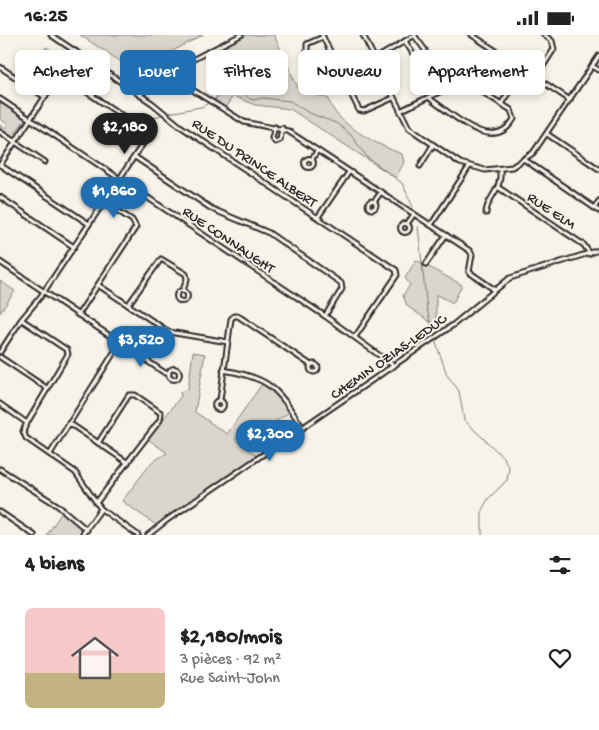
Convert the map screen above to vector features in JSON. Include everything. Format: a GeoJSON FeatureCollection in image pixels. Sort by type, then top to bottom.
{"type":"FeatureCollection","features":[{"type":"Feature","properties":{"kind":"street","name":"RUE DU PRINCE ALBERT"},"geometry":{"type":"LineString","coordinates":[[51,35],[74,50]]}},
{"type":"Feature","properties":{"kind":"street"},"geometry":{"type":"LineString","coordinates":[[196,59],[241,35]]}},
{"type":"Feature","properties":{"kind":"street"},"geometry":{"type":"LineString","coordinates":[[363,35],[370,50]]}},
{"type":"Feature","properties":{"kind":"street"},"geometry":{"type":"LineString","coordinates":[[390,50],[414,35],[425,50],[423,58],[415,57],[406,41]]}},
{"type":"Feature","properties":{"kind":"street"},"geometry":{"type":"LineString","coordinates":[[472,35],[495,50]]}},
{"type":"Feature","properties":{"kind":"street"},"geometry":{"type":"LineString","coordinates":[[544,35],[552,41],[554,47],[545,62]]}},
{"type":"Feature","properties":{"kind":"street"},"geometry":{"type":"LineString","coordinates":[[307,50],[307,44],[322,36],[329,50]]}},
{"type":"Feature","properties":{"kind":"street"},"geometry":{"type":"LineString","coordinates":[[392,95],[409,128],[433,145],[469,167],[482,170],[500,170],[525,160],[536,150],[599,56]]}},
{"type":"Feature","properties":{"kind":"street"},"geometry":{"type":"LineString","coordinates":[[592,66],[599,70]]}},
{"type":"Feature","properties":{"kind":"street"},"geometry":{"type":"LineString","coordinates":[[0,67],[45,97],[0,165],[89,224]]}},
{"type":"Feature","properties":{"kind":"street"},"geometry":{"type":"LineString","coordinates":[[400,111],[429,97],[465,81],[513,112],[514,119],[502,131],[487,134],[473,128],[429,97]]}},
{"type":"Feature","properties":{"kind":"street"},"geometry":{"type":"LineString","coordinates":[[545,83],[570,100]]}},
{"type":"Feature","properties":{"kind":"street"},"geometry":{"type":"LineString","coordinates":[[196,92],[246,123],[282,128],[431,225],[470,251],[472,255],[469,272],[495,290]]}},
{"type":"Feature","properties":{"kind":"street"},"geometry":{"type":"LineString","coordinates":[[0,352],[44,292],[148,139],[148,134],[91,95]]}},
{"type":"Feature","properties":{"kind":"street","name":"RUE DU PRINCE ALBERT"},"geometry":{"type":"LineString","coordinates":[[139,95],[180,126],[318,217],[397,272],[355,337]]}},
{"type":"Feature","properties":{"kind":"street"},"geometry":{"type":"LineString","coordinates":[[351,95],[359,110],[364,111],[393,98]]}},
{"type":"Feature","properties":{"kind":"street"},"geometry":{"type":"LineString","coordinates":[[501,104],[507,95]]}},
{"type":"Feature","properties":{"kind":"street","name":"RUE CONNAUGHT"},"geometry":{"type":"LineString","coordinates":[[0,99],[325,316],[394,365]]}},
{"type":"Feature","properties":{"kind":"street"},"geometry":{"type":"LineString","coordinates":[[275,127],[272,138],[275,142],[280,140],[282,128]]}},
{"type":"Feature","properties":{"kind":"street"},"geometry":{"type":"LineString","coordinates":[[0,132],[45,162]]}},
{"type":"Feature","properties":{"kind":"street"},"geometry":{"type":"LineString","coordinates":[[547,134],[599,169]]}},
{"type":"Feature","properties":{"kind":"street"},"geometry":{"type":"LineString","coordinates":[[420,166],[433,145]]}},
{"type":"Feature","properties":{"kind":"street"},"geometry":{"type":"LineString","coordinates":[[312,159],[317,151]]}},
{"type":"Feature","properties":{"kind":"street"},"geometry":{"type":"LineString","coordinates":[[135,157],[212,209],[270,233],[341,283],[342,289],[325,316]]}},
{"type":"Feature","properties":{"kind":"street"},"geometry":{"type":"LineString","coordinates":[[525,160],[599,211]]}},
{"type":"Feature","properties":{"kind":"street"},"geometry":{"type":"LineString","coordinates":[[431,225],[469,167]]}},
{"type":"Feature","properties":{"kind":"street"},"geometry":{"type":"LineString","coordinates":[[486,213],[487,205],[499,188],[500,170]]}},
{"type":"Feature","properties":{"kind":"street"},"geometry":{"type":"LineString","coordinates":[[318,217],[349,172]]}},
{"type":"Feature","properties":{"kind":"street","name":"RUE ELM"},"geometry":{"type":"LineString","coordinates":[[499,188],[584,245],[590,254]]}},
{"type":"Feature","properties":{"kind":"street"},"geometry":{"type":"LineString","coordinates":[[374,202],[381,192]]}},
{"type":"Feature","properties":{"kind":"street"},"geometry":{"type":"LineString","coordinates":[[0,197],[74,247]]}},
{"type":"Feature","properties":{"kind":"street"},"geometry":{"type":"LineString","coordinates":[[594,208],[599,201]]}},
{"type":"Feature","properties":{"kind":"street"},"geometry":{"type":"LineString","coordinates":[[78,315],[136,229],[136,225],[104,202]]}},
{"type":"Feature","properties":{"kind":"street"},"geometry":{"type":"LineString","coordinates":[[407,224],[414,214]]}},
{"type":"Feature","properties":{"kind":"street"},"geometry":{"type":"LineString","coordinates":[[426,264],[446,235]]}},
{"type":"Feature","properties":{"kind":"street","name":"CHEMIN OZIAS-LEDUC"},"geometry":{"type":"LineString","coordinates":[[148,535],[167,519],[461,319],[514,275],[599,250]]}},
{"type":"Feature","properties":{"kind":"street"},"geometry":{"type":"LineString","coordinates":[[128,305],[161,259],[186,274],[187,279],[183,290]]}},
{"type":"Feature","properties":{"kind":"street"},"geometry":{"type":"LineString","coordinates":[[0,262],[165,373],[169,373]]}},
{"type":"Feature","properties":{"kind":"street"},"geometry":{"type":"LineString","coordinates":[[98,285],[169,333],[228,342]]}},
{"type":"Feature","properties":{"kind":"street"},"geometry":{"type":"LineString","coordinates":[[220,400],[232,318],[236,315],[311,365]]}},
{"type":"Feature","properties":{"kind":"street"},"geometry":{"type":"LineString","coordinates":[[22,320],[68,353],[68,357],[26,423],[23,429],[24,435],[77,474],[101,509],[138,535]]}},
{"type":"Feature","properties":{"kind":"street"},"geometry":{"type":"LineString","coordinates":[[50,454],[120,343]]}},
{"type":"Feature","properties":{"kind":"street"},"geometry":{"type":"LineString","coordinates":[[0,357],[48,389]]}},
{"type":"Feature","properties":{"kind":"street"},"geometry":{"type":"LineString","coordinates":[[223,370],[254,376],[277,391],[303,428]]}},
{"type":"Feature","properties":{"kind":"street"},"geometry":{"type":"LineString","coordinates":[[96,503],[161,419],[158,410],[135,395],[129,395],[98,443]]}},
{"type":"Feature","properties":{"kind":"street"},"geometry":{"type":"LineString","coordinates":[[0,404],[26,423]]}},
{"type":"Feature","properties":{"kind":"street"},"geometry":{"type":"LineString","coordinates":[[69,423],[128,463]]}},
{"type":"Feature","properties":{"kind":"street"},"geometry":{"type":"LineString","coordinates":[[0,469],[57,505],[87,530]]}},
{"type":"Feature","properties":{"kind":"street"},"geometry":{"type":"LineString","coordinates":[[82,535],[101,509]]}},
{"type":"Feature","properties":{"kind":"street"},"geometry":{"type":"LineString","coordinates":[[0,512],[34,535]]}},
{"type":"Feature","properties":{"kind":"shaded area"},"geometry":{"type":"Polygon","coordinates":[[[80,35],[203,35],[175,50],[120,50],[120,61],[110,55],[110,50],[103,50],[80,35]]]}},
{"type":"Feature","properties":{"kind":"shaded area"},"geometry":{"type":"Polygon","coordinates":[[[247,35],[274,35],[281,50],[227,50],[225,46],[247,35]]]}},
{"type":"Feature","properties":{"kind":"shaded area"},"geometry":{"type":"Polygon","coordinates":[[[288,66],[298,88],[298,95],[318,95],[329,99],[332,108],[348,125],[370,139],[402,154],[404,162],[396,178],[290,109],[255,105],[233,96],[225,108],[215,100],[218,95],[288,95],[288,66]]]}},
{"type":"Feature","properties":{"kind":"shaded area"},"geometry":{"type":"Polygon","coordinates":[[[0,102],[25,119],[12,138],[0,129],[0,125],[5,128],[8,124],[0,119],[0,102]]]}},
{"type":"Feature","properties":{"kind":"shaded area"},"geometry":{"type":"Polygon","coordinates":[[[416,260],[462,285],[453,303],[436,294],[436,326],[407,306],[403,295],[410,285],[405,278],[416,260]]]}},
{"type":"Feature","properties":{"kind":"shaded area"},"geometry":{"type":"Polygon","coordinates":[[[0,281],[15,291],[0,313],[0,281]]]}},
{"type":"Feature","properties":{"kind":"shaded area"},"geometry":{"type":"Polygon","coordinates":[[[193,352],[205,354],[195,412],[227,434],[262,384],[277,394],[290,412],[253,436],[247,431],[235,439],[257,456],[156,525],[122,501],[152,462],[167,453],[148,439],[181,396],[180,392],[188,389],[193,352]]]}},
{"type":"Feature","properties":{"kind":"shaded area"},"geometry":{"type":"Polygon","coordinates":[[[62,512],[81,528],[80,535],[47,535],[62,512]]]}},
{"type":"Feature","properties":{"kind":"waterway"},"geometry":{"type":"LineString","coordinates":[[213,100],[223,94],[235,91],[253,100],[263,98],[290,101],[309,113],[336,123],[350,134],[367,157],[402,183],[413,207]]}},
{"type":"Feature","properties":{"kind":"waterway"},"geometry":{"type":"LineString","coordinates":[[169,113],[201,107],[209,103]]}},
{"type":"Feature","properties":{"kind":"waterway"},"geometry":{"type":"LineString","coordinates":[[128,117],[154,118],[163,114]]}},
{"type":"Feature","properties":{"kind":"waterway"},"geometry":{"type":"LineString","coordinates":[[106,120],[120,117]]}},
{"type":"Feature","properties":{"kind":"waterway"},"geometry":{"type":"LineString","coordinates":[[418,226],[427,310],[434,334]]}},
{"type":"Feature","properties":{"kind":"waterway"},"geometry":{"type":"LineString","coordinates":[[435,340],[447,375],[459,391],[464,420],[504,458],[509,468],[507,480],[488,499],[482,510],[482,535]]}}]}
